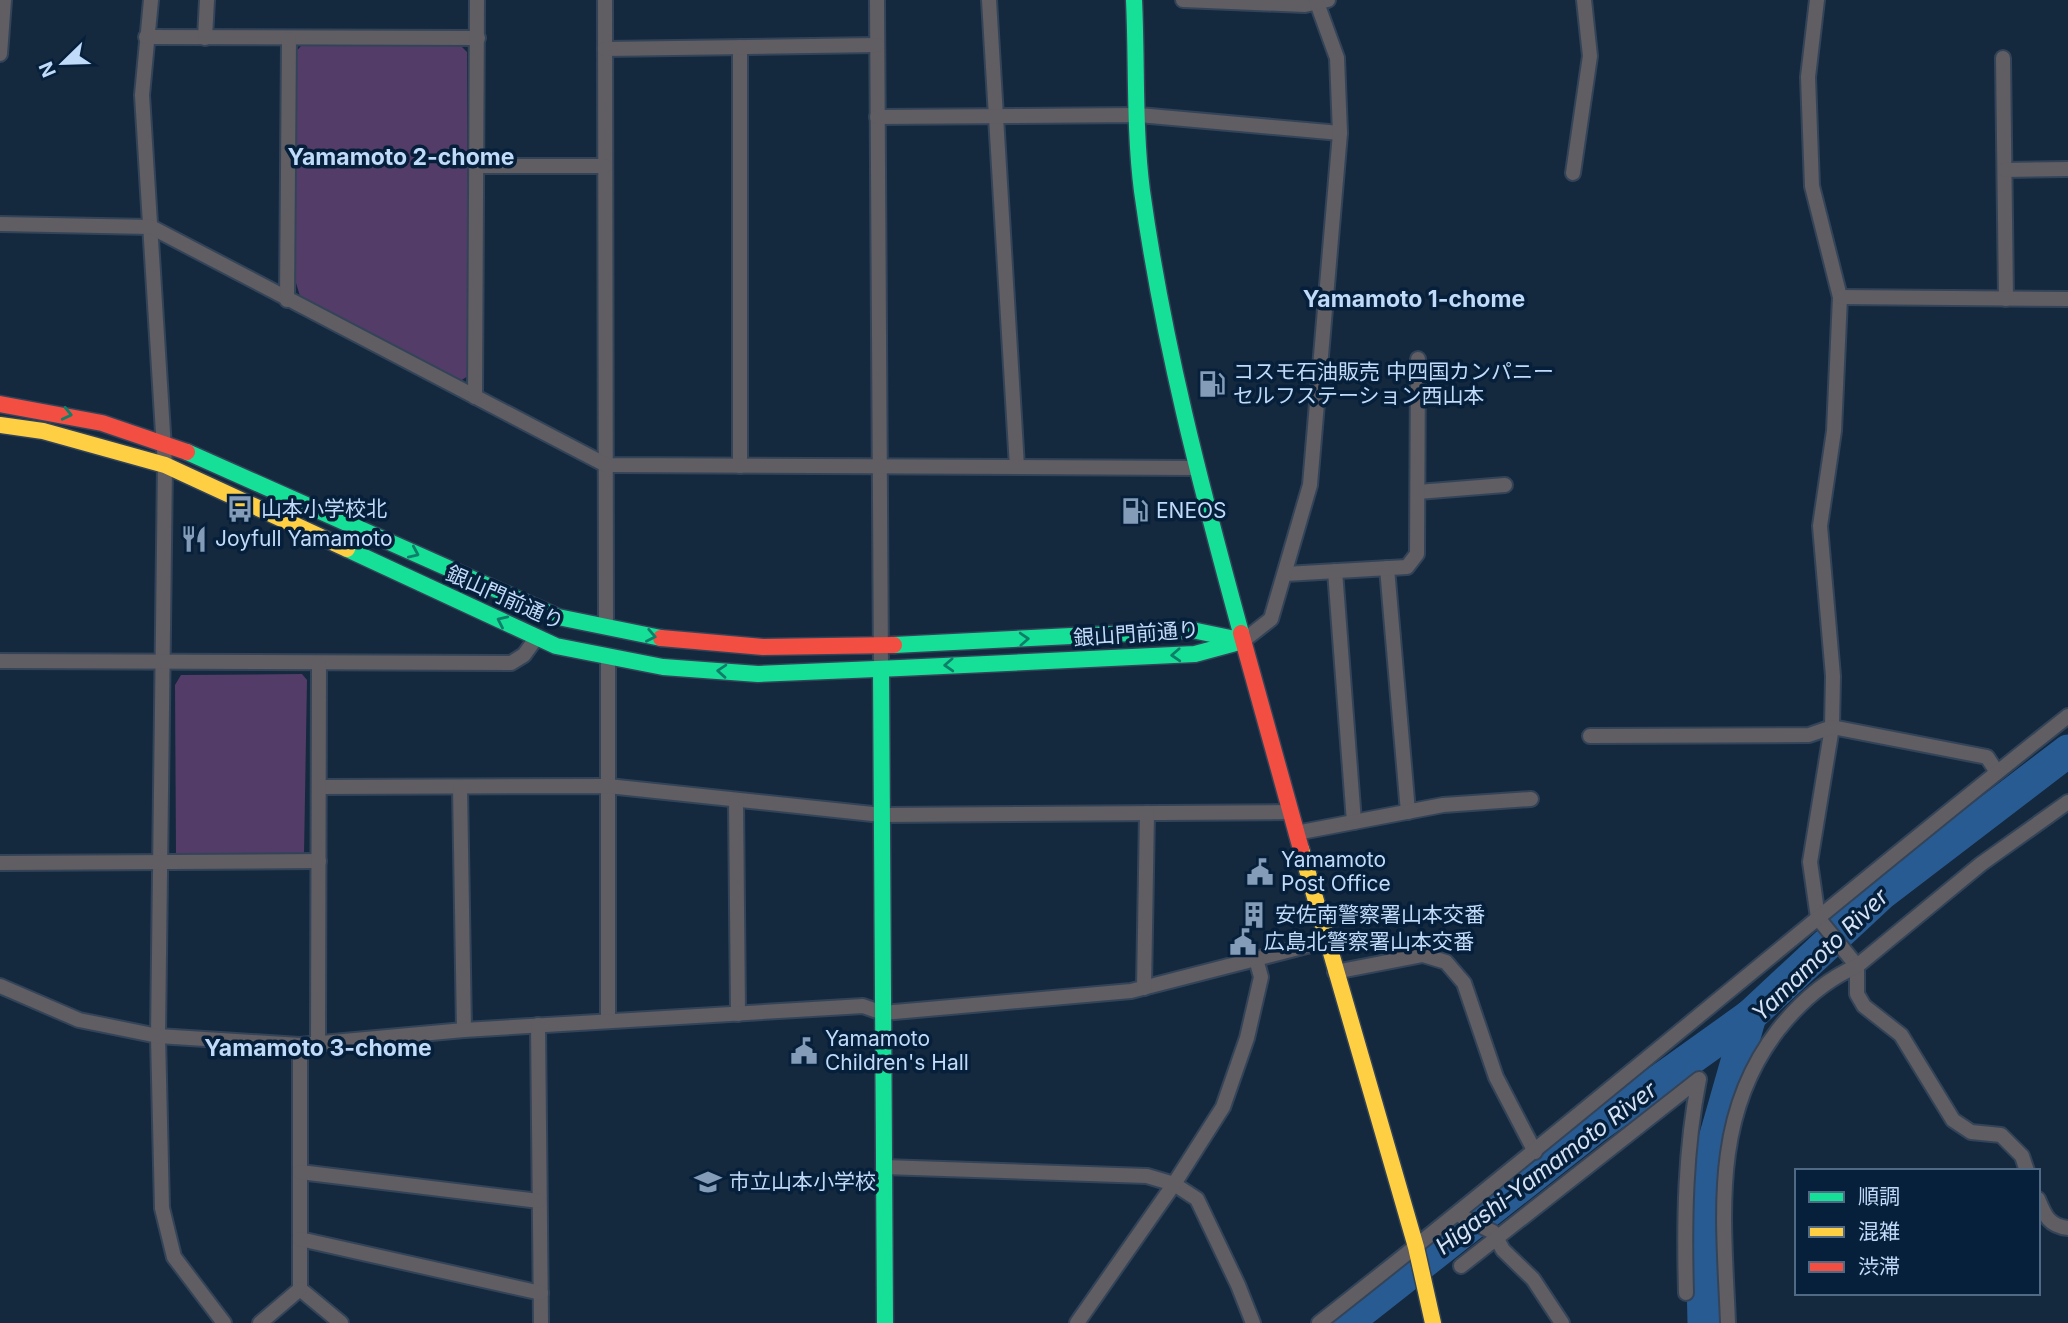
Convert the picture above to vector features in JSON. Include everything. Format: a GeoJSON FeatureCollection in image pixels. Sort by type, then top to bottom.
{"type":"FeatureCollection","features":[{"type":"Feature","properties":{"kind":"street"},"geometry":{"type":"LineString","coordinates":[[0,54],[4,0]]}},
{"type":"Feature","properties":{"kind":"street"},"geometry":{"type":"LineString","coordinates":[[151,0],[142,95],[165,465],[158,1037],[162,1208],[174,1257],[224,1323]]}},
{"type":"Feature","properties":{"kind":"street"},"geometry":{"type":"LineString","coordinates":[[205,38],[208,0]]}},
{"type":"Feature","properties":{"kind":"street"},"geometry":{"type":"LineString","coordinates":[[475,397],[477,0]]}},
{"type":"Feature","properties":{"kind":"street"},"geometry":{"type":"LineString","coordinates":[[605,0],[606,627]]}},
{"type":"Feature","properties":{"kind":"street"},"geometry":{"type":"LineString","coordinates":[[877,0],[885,1323]]}},
{"type":"Feature","properties":{"kind":"street"},"geometry":{"type":"LineString","coordinates":[[989,0],[1017,467]]}},
{"type":"Feature","properties":{"kind":"street"},"geometry":{"type":"LineString","coordinates":[[1134,0],[1142,189],[1170,356],[1196,468],[1243,641],[1326,941],[1417,1250],[1433,1323]]}},
{"type":"Feature","properties":{"kind":"street"},"geometry":{"type":"LineString","coordinates":[[1183,0],[1320,1],[1337,58],[1339,133],[1310,485],[1271,619],[1243,641]]}},
{"type":"Feature","properties":{"kind":"street"},"geometry":{"type":"LineString","coordinates":[[1573,173],[1590,56],[1584,0]]}},
{"type":"Feature","properties":{"kind":"street"},"geometry":{"type":"LineString","coordinates":[[1817,0],[1808,77],[1812,186],[1840,297],[1834,431],[1820,526],[1833,676],[1832,727],[1810,862],[1818,918],[1857,966],[1857,994],[1864,1006],[1901,1035],[1953,1120],[1971,1132],[2001,1135],[2022,1156],[2026,1169]]}},
{"type":"Feature","properties":{"kind":"street"},"geometry":{"type":"LineString","coordinates":[[146,37],[478,38]]}},
{"type":"Feature","properties":{"kind":"street"},"geometry":{"type":"LineString","coordinates":[[287,300],[289,39]]}},
{"type":"Feature","properties":{"kind":"street"},"geometry":{"type":"LineString","coordinates":[[605,49],[877,45]]}},
{"type":"Feature","properties":{"kind":"street"},"geometry":{"type":"LineString","coordinates":[[740,47],[740,466]]}},
{"type":"Feature","properties":{"kind":"street"},"geometry":{"type":"LineString","coordinates":[[2003,58],[2006,299]]}},
{"type":"Feature","properties":{"kind":"street"},"geometry":{"type":"LineString","coordinates":[[877,117],[1139,115],[1339,133]]}},
{"type":"Feature","properties":{"kind":"street"},"geometry":{"type":"LineString","coordinates":[[477,166],[606,166]]}},
{"type":"Feature","properties":{"kind":"street"},"geometry":{"type":"LineString","coordinates":[[2005,170],[2068,169]]}},
{"type":"Feature","properties":{"kind":"street"},"geometry":{"type":"LineString","coordinates":[[0,224],[151,227],[606,465],[1196,468]]}},
{"type":"Feature","properties":{"kind":"street"},"geometry":{"type":"LineString","coordinates":[[1840,297],[2068,299]]}},
{"type":"Feature","properties":{"kind":"street"},"geometry":{"type":"LineString","coordinates":[[1285,574],[1407,567],[1417,554],[1418,359]]}},
{"type":"Feature","properties":{"kind":"street","name":"銀山門前通り"},"geometry":{"type":"LineString","coordinates":[[0,404],[38,407],[162,441],[558,617],[660,638],[763,647],[881,646],[1192,630],[1243,641]]}},
{"type":"Feature","properties":{"kind":"street","name":"銀山門前通り"},"geometry":{"type":"LineString","coordinates":[[0,425],[43,431],[165,465],[556,646],[663,667],[758,674],[881,669],[1195,654],[1243,641]]}},
{"type":"Feature","properties":{"kind":"street"},"geometry":{"type":"LineString","coordinates":[[1418,492],[1505,485]]}},
{"type":"Feature","properties":{"kind":"street"},"geometry":{"type":"LineString","coordinates":[[1387,568],[1408,812]]}},
{"type":"Feature","properties":{"kind":"street"},"geometry":{"type":"LineString","coordinates":[[1335,571],[1354,822]]}},
{"type":"Feature","properties":{"kind":"street"},"geometry":{"type":"LineString","coordinates":[[0,661],[511,663],[524,655],[537,637]]}},
{"type":"Feature","properties":{"kind":"street"},"geometry":{"type":"LineString","coordinates":[[608,656],[608,1021]]}},
{"type":"Feature","properties":{"kind":"street"},"geometry":{"type":"LineString","coordinates":[[318,1043],[319,663]]}},
{"type":"Feature","properties":{"kind":"street"},"geometry":{"type":"LineString","coordinates":[[1320,1323],[1417,1250],[1457,1214],[2068,716]]}},
{"type":"Feature","properties":{"kind":"street"},"geometry":{"type":"LineString","coordinates":[[1590,736],[1809,735],[1832,727],[1987,757],[1997,772]]}},
{"type":"Feature","properties":{"kind":"street"},"geometry":{"type":"LineString","coordinates":[[319,787],[608,786],[882,815],[1290,812]]}},
{"type":"Feature","properties":{"kind":"street"},"geometry":{"type":"LineString","coordinates":[[460,787],[464,1030]]}},
{"type":"Feature","properties":{"kind":"street"},"geometry":{"type":"LineString","coordinates":[[1296,834],[1443,805],[1531,799]]}},
{"type":"Feature","properties":{"kind":"street"},"geometry":{"type":"LineString","coordinates":[[736,800],[738,1014]]}},
{"type":"Feature","properties":{"kind":"street"},"geometry":{"type":"LineString","coordinates":[[1728,1323],[1725,1167],[1736,1107],[1763,1050],[1810,995],[1837,975],[1857,966],[1981,864],[2068,802]]}},
{"type":"Feature","properties":{"kind":"street"},"geometry":{"type":"LineString","coordinates":[[1144,988],[1147,813]]}},
{"type":"Feature","properties":{"kind":"street"},"geometry":{"type":"LineString","coordinates":[[0,863],[319,861]]}},
{"type":"Feature","properties":{"kind":"street"},"geometry":{"type":"LineString","coordinates":[[0,986],[79,1020],[158,1037],[300,1045],[464,1030],[863,1006],[883,1013],[1144,988],[1326,941]]}},
{"type":"Feature","properties":{"kind":"street"},"geometry":{"type":"LineString","coordinates":[[1335,972],[1423,955],[1446,962],[1464,983],[1496,1077],[1535,1153]]}},
{"type":"Feature","properties":{"kind":"street"},"geometry":{"type":"LineString","coordinates":[[1077,1323],[1174,1184],[1223,1107],[1247,1038],[1261,977],[1256,959]]}},
{"type":"Feature","properties":{"kind":"street"},"geometry":{"type":"LineString","coordinates":[[538,1025],[541,1323]]}},
{"type":"Feature","properties":{"kind":"street"},"geometry":{"type":"LineString","coordinates":[[260,1323],[300,1289],[300,1045]]}},
{"type":"Feature","properties":{"kind":"street"},"geometry":{"type":"LineString","coordinates":[[1461,1266],[1494,1235],[1699,1079],[1690,1124],[1684,1214],[1686,1293]]}},
{"type":"Feature","properties":{"kind":"street"},"geometry":{"type":"LineString","coordinates":[[884,1167],[1147,1176],[1174,1184],[1197,1199],[1253,1323]]}},
{"type":"Feature","properties":{"kind":"street"},"geometry":{"type":"LineString","coordinates":[[300,1172],[540,1201]]}},
{"type":"Feature","properties":{"kind":"street"},"geometry":{"type":"LineString","coordinates":[[2040,1204],[2045,1217],[2056,1227],[2068,1228]]}},
{"type":"Feature","properties":{"kind":"street"},"geometry":{"type":"LineString","coordinates":[[1457,1214],[1494,1235],[1503,1250],[1533,1279],[1562,1323]]}},
{"type":"Feature","properties":{"kind":"street"},"geometry":{"type":"LineString","coordinates":[[300,1239],[541,1293]]}},
{"type":"Feature","properties":{"kind":"street"},"geometry":{"type":"LineString","coordinates":[[300,1289],[341,1323]]}},
{"type":"Feature","properties":{"kind":"shaded area"},"geometry":{"type":"Polygon","coordinates":[[[301,46],[461,46],[467,52],[468,376],[460,381],[300,296],[296,283],[294,54],[301,46]]]}},
{"type":"Feature","properties":{"kind":"shaded area"},"geometry":{"type":"Polygon","coordinates":[[[302,674],[307,680],[304,855],[176,855],[175,685],[181,675],[302,674]]]}},
{"type":"Feature","properties":{"kind":"waterway","name":"Higashi-Yamamoto River"},"geometry":{"type":"LineString","coordinates":[[1346,1323],[1595,1127],[1750,1016],[1881,894],[2068,751]]}},
{"type":"Feature","properties":{"kind":"waterway","name":"Yamamoto River"},"geometry":{"type":"LineString","coordinates":[[1704,1323],[1701,1188],[1750,1016]]}},
{"type":"Feature","properties":{"kind":"traffic: fast"},"geometry":{"type":"LineString","coordinates":[[1134,0],[1138,144],[1151,247],[1184,414],[1241,633]]}},
{"type":"Feature","properties":{"kind":"traffic: fast"},"geometry":{"type":"LineString","coordinates":[[187,452],[558,617],[661,638]]}},
{"type":"Feature","properties":{"kind":"traffic: fast"},"geometry":{"type":"LineString","coordinates":[[347,549],[556,646],[663,667],[758,674],[900,668],[1195,654],[1243,641]]}},
{"type":"Feature","properties":{"kind":"traffic: fast"},"geometry":{"type":"LineString","coordinates":[[894,645],[1192,630],[1240,640]]}},
{"type":"Feature","properties":{"kind":"traffic: fast"},"geometry":{"type":"LineString","coordinates":[[881,669],[885,1323]]}},
{"type":"Feature","properties":{"kind":"traffic: slow"},"geometry":{"type":"LineString","coordinates":[[0,425],[43,431],[165,465],[347,549]]}},
{"type":"Feature","properties":{"kind":"traffic: slow"},"geometry":{"type":"LineString","coordinates":[[1301,849],[1416,1247],[1433,1323]]}},
{"type":"Feature","properties":{"kind":"traffic: jam"},"geometry":{"type":"LineString","coordinates":[[0,404],[102,423],[187,452]]}},
{"type":"Feature","properties":{"kind":"traffic: jam"},"geometry":{"type":"LineString","coordinates":[[1241,633],[1301,849]]}},
{"type":"Feature","properties":{"kind":"traffic: jam"},"geometry":{"type":"LineString","coordinates":[[661,638],[763,647],[894,645]]}},
{"type":"Feature","properties":{"kind":"place","name":"コスモ石油販売 中四国カンパニー セルフステーション西山本"},"geometry":{"type":"Point","coordinates":[1212,384]}},
{"type":"Feature","properties":{"kind":"place","name":"山本小学校北"},"geometry":{"type":"Point","coordinates":[240,509]}},
{"type":"Feature","properties":{"kind":"place","name":"ENEOS"},"geometry":{"type":"Point","coordinates":[1135,511]}},
{"type":"Feature","properties":{"kind":"place","name":"Joyfull Yamamoto"},"geometry":{"type":"Point","coordinates":[194,539]}},
{"type":"Feature","properties":{"kind":"place","name":"Yamamoto Post Office"},"geometry":{"type":"Point","coordinates":[1260,872]}},
{"type":"Feature","properties":{"kind":"place","name":"安佐南警察署山本交番"},"geometry":{"type":"Point","coordinates":[1254,915]}},
{"type":"Feature","properties":{"kind":"place","name":"広島北警察署山本交番"},"geometry":{"type":"Point","coordinates":[1243,942]}},
{"type":"Feature","properties":{"kind":"place","name":"Yamamoto Children's Hall"},"geometry":{"type":"Point","coordinates":[804,1051]}},
{"type":"Feature","properties":{"kind":"place","name":"市立山本小学校"},"geometry":{"type":"Point","coordinates":[708,1182]}},
{"type":"Feature","properties":{"kind":"district","name":"Yamamoto 2-chome"},"geometry":{"type":"Point","coordinates":[401,157]}},
{"type":"Feature","properties":{"kind":"district","name":"Yamamoto 1-chome"},"geometry":{"type":"Point","coordinates":[1414,299]}},
{"type":"Feature","properties":{"kind":"district","name":"Yamamoto 3-chome"},"geometry":{"type":"Point","coordinates":[318,1048]}}]}
